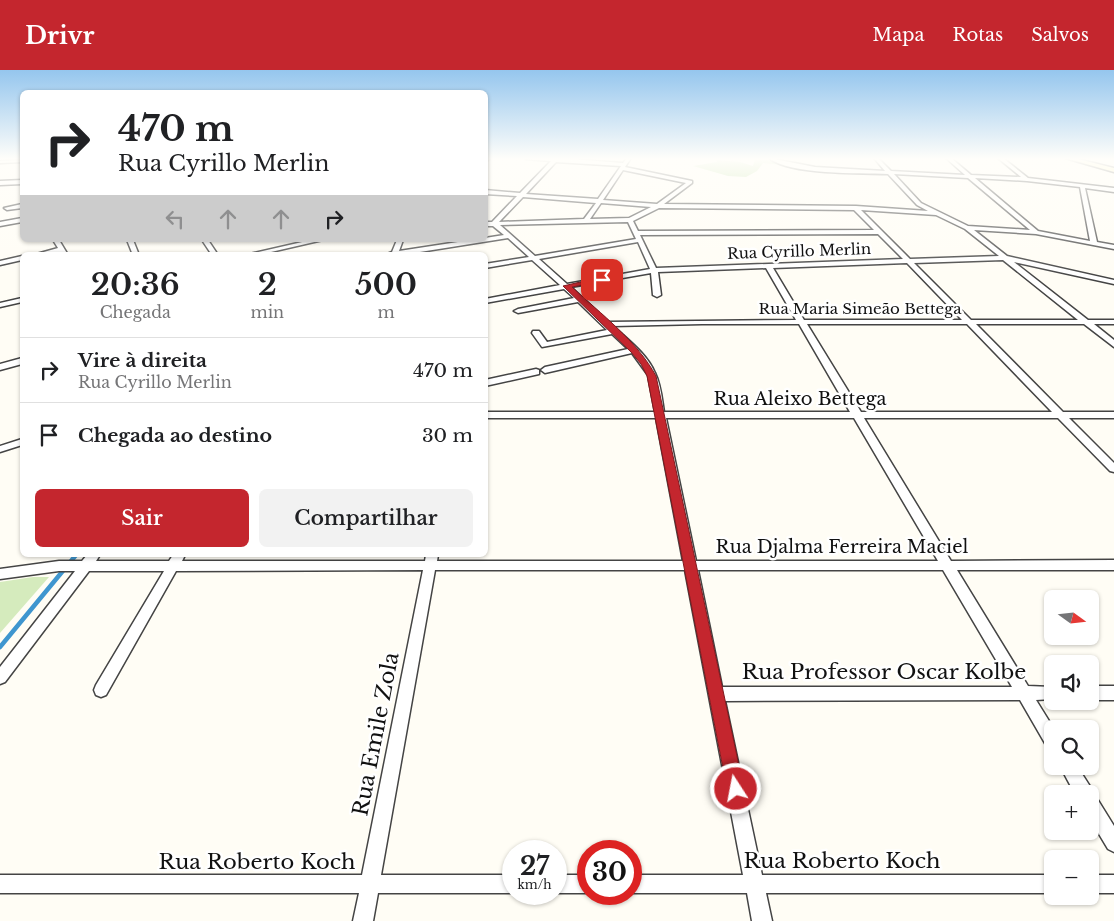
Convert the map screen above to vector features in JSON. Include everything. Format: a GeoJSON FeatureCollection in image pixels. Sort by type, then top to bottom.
{"type":"FeatureCollection","features":[{"type":"Feature","properties":{"kind":"street"},"geometry":{"type":"LineString","coordinates":[[494,223],[519,198]]}},
{"type":"Feature","properties":{"kind":"street"},"geometry":{"type":"LineString","coordinates":[[557,198],[658,206],[712,204],[737,207],[856,208],[938,213]]}},
{"type":"Feature","properties":{"kind":"street"},"geometry":{"type":"LineString","coordinates":[[586,221],[601,198]]}},
{"type":"Feature","properties":{"kind":"street"},"geometry":{"type":"LineString","coordinates":[[488,224],[630,220],[658,206],[669,198]]}},
{"type":"Feature","properties":{"kind":"street"},"geometry":{"type":"LineString","coordinates":[[737,207],[739,198]]}},
{"type":"Feature","properties":{"kind":"street"},"geometry":{"type":"LineString","coordinates":[[913,198],[919,204],[967,228],[1114,344]]}},
{"type":"Feature","properties":{"kind":"street"},"geometry":{"type":"LineString","coordinates":[[996,198],[1036,232]]}},
{"type":"Feature","properties":{"kind":"street"},"geometry":{"type":"LineString","coordinates":[[1084,198],[1094,243]]}},
{"type":"Feature","properties":{"kind":"street"},"geometry":{"type":"LineString","coordinates":[[7,208],[20,206]]}},
{"type":"Feature","properties":{"kind":"street"},"geometry":{"type":"LineString","coordinates":[[856,208],[1114,469]]}},
{"type":"Feature","properties":{"kind":"street"},"geometry":{"type":"LineString","coordinates":[[0,224],[20,220]]}},
{"type":"Feature","properties":{"kind":"street"},"geometry":{"type":"LineString","coordinates":[[630,220],[654,270],[657,294]]}},
{"type":"Feature","properties":{"kind":"street"},"geometry":{"type":"LineString","coordinates":[[494,223],[567,286],[634,350],[645,363],[652,376],[762,921]]}},
{"type":"Feature","properties":{"kind":"street"},"geometry":{"type":"LineString","coordinates":[[967,228],[1036,232],[1114,247]]}},
{"type":"Feature","properties":{"kind":"street"},"geometry":{"type":"LineString","coordinates":[[636,233],[880,232]]}},
{"type":"Feature","properties":{"kind":"street"},"geometry":{"type":"LineString","coordinates":[[488,239],[509,236]]}},
{"type":"Feature","properties":{"kind":"street"},"geometry":{"type":"LineString","coordinates":[[488,266],[640,240]]}},
{"type":"Feature","properties":{"kind":"street"},"geometry":{"type":"LineString","coordinates":[[262,252],[310,242]]}},
{"type":"Feature","properties":{"kind":"street"},"geometry":{"type":"LineString","coordinates":[[405,252],[471,242]]}},
{"type":"Feature","properties":{"kind":"street"},"geometry":{"type":"LineString","coordinates":[[0,263],[20,258]]}},
{"type":"Feature","properties":{"kind":"street","name":"Rua Cyrillo Merlin"},"geometry":{"type":"LineString","coordinates":[[488,300],[654,270],[1004,258],[1114,282]]}},
{"type":"Feature","properties":{"kind":"street"},"geometry":{"type":"LineString","coordinates":[[768,266],[1044,727]]}},
{"type":"Feature","properties":{"kind":"street"},"geometry":{"type":"LineString","coordinates":[[518,312],[580,299]]}},
{"type":"Feature","properties":{"kind":"street"},"geometry":{"type":"LineString","coordinates":[[0,305],[20,300]]}},
{"type":"Feature","properties":{"kind":"street","name":"Rua Maria Simeão Bettega"},"geometry":{"type":"LineString","coordinates":[[536,333],[545,345],[610,327],[802,322],[1114,322]]}},
{"type":"Feature","properties":{"kind":"street"},"geometry":{"type":"LineString","coordinates":[[488,382],[634,350]]}},
{"type":"Feature","properties":{"kind":"street"},"geometry":{"type":"LineString","coordinates":[[0,367],[20,362]]}},
{"type":"Feature","properties":{"kind":"street","name":"Rua Aleixo Bettega"},"geometry":{"type":"LineString","coordinates":[[488,415],[1114,416]]}},
{"type":"Feature","properties":{"kind":"street"},"geometry":{"type":"LineString","coordinates":[[0,449],[20,443]]}},
{"type":"Feature","properties":{"kind":"street"},"geometry":{"type":"LineString","coordinates":[[101,690],[176,560]]}},
{"type":"Feature","properties":{"kind":"street","name":"Rua Djalma Ferreira Maciel"},"geometry":{"type":"LineString","coordinates":[[0,574],[84,562],[176,560],[431,560],[690,565],[1114,565]]}},
{"type":"Feature","properties":{"kind":"street","name":"Rua Emile Zola"},"geometry":{"type":"LineString","coordinates":[[362,921],[431,560]]}},
{"type":"Feature","properties":{"kind":"street"},"geometry":{"type":"LineString","coordinates":[[0,678],[84,562]]}},
{"type":"Feature","properties":{"kind":"street"},"geometry":{"type":"LineString","coordinates":[[1099,693],[1114,693]]}},
{"type":"Feature","properties":{"kind":"street","name":"Rua Professor Oscar Kolbe"},"geometry":{"type":"LineString","coordinates":[[716,694],[1044,694]]}},
{"type":"Feature","properties":{"kind":"street"},"geometry":{"type":"LineString","coordinates":[[1099,817],[1114,842]]}},
{"type":"Feature","properties":{"kind":"street","name":"Rua Roberto Koch"},"geometry":{"type":"LineString","coordinates":[[0,884],[502,884]]}},
{"type":"Feature","properties":{"kind":"street","name":"Rua Roberto Koch"},"geometry":{"type":"LineString","coordinates":[[642,884],[1044,884]]}},
{"type":"Feature","properties":{"kind":"street"},"geometry":{"type":"LineString","coordinates":[[1099,884],[1114,884]]}},
{"type":"Feature","properties":{"kind":"green space"},"geometry":{"type":"Polygon","coordinates":[[[33,577],[49,577],[0,633],[0,582],[33,577]]]}},
{"type":"Feature","properties":{"kind":"waterway"},"geometry":{"type":"LineString","coordinates":[[0,647],[74,557]]}},
{"type":"Feature","properties":{"kind":"route"},"geometry":{"type":"LineString","coordinates":[[602,280],[567,286],[634,350],[649,368],[652,376],[736,789]]}}]}
